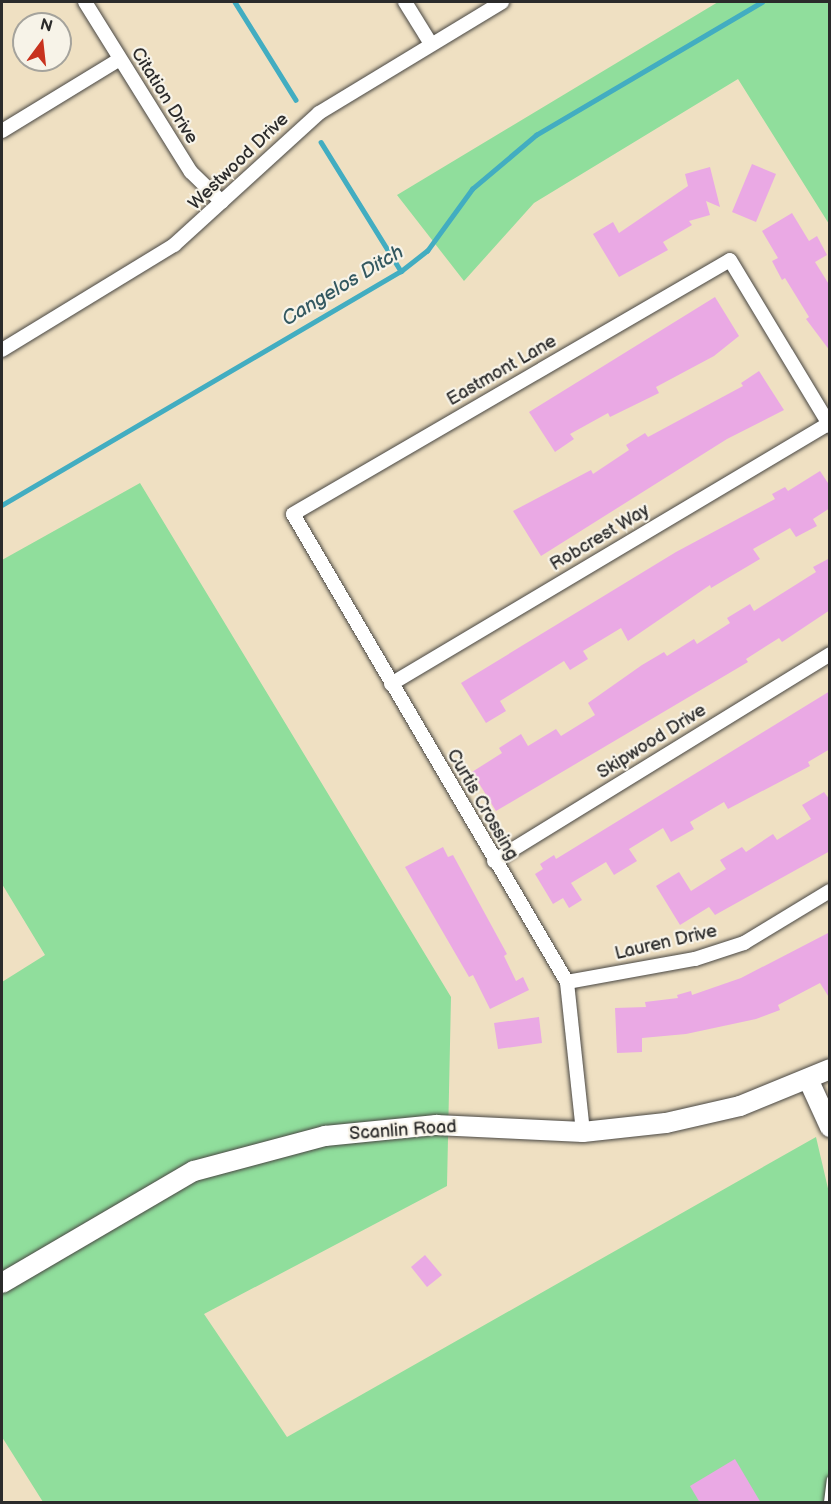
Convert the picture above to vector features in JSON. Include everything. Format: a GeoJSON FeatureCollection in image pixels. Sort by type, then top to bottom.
{"type":"FeatureCollection","features":[{"type":"Feature","properties":{"kind":"street","name":"Citation Drive"},"geometry":{"type":"LineString","coordinates":[[85,2],[191,172],[222,202]]}},
{"type":"Feature","properties":{"kind":"street"},"geometry":{"type":"LineString","coordinates":[[405,2],[431,44]]}},
{"type":"Feature","properties":{"kind":"street","name":"Westwood Drive"},"geometry":{"type":"LineString","coordinates":[[2,350],[174,245],[320,113],[502,2]]}},
{"type":"Feature","properties":{"kind":"street"},"geometry":{"type":"LineString","coordinates":[[2,131],[120,59]]}},
{"type":"Feature","properties":{"kind":"street","name":"Eastmont Lane"},"geometry":{"type":"LineString","coordinates":[[293,514],[729,260],[829,425]]}},
{"type":"Feature","properties":{"kind":"street","name":"Robcrest Way"},"geometry":{"type":"LineString","coordinates":[[391,684],[829,425]]}},
{"type":"Feature","properties":{"kind":"street","name":"Curtis Crossing"},"geometry":{"type":"LineString","coordinates":[[293,514],[494,861],[567,982],[583,1132]]}},
{"type":"Feature","properties":{"kind":"street","name":"Skipwood Drive"},"geometry":{"type":"LineString","coordinates":[[494,861],[830,654]]}},
{"type":"Feature","properties":{"kind":"street","name":"Lauren Drive"},"geometry":{"type":"LineString","coordinates":[[567,982],[695,959],[744,943],[830,891]]}},
{"type":"Feature","properties":{"kind":"street","name":"Scanlin Road"},"geometry":{"type":"LineString","coordinates":[[2,1283],[194,1171],[325,1136],[436,1125],[583,1132],[666,1123],[740,1106],[830,1068]]}},
{"type":"Feature","properties":{"kind":"street"},"geometry":{"type":"LineString","coordinates":[[808,1078],[830,1127]]}},
{"type":"Feature","properties":{"kind":"lane"},"geometry":{"type":"LineString","coordinates":[[827,1503],[830,1479]]}},
{"type":"Feature","properties":{"kind":"green space"},"geometry":{"type":"Polygon","coordinates":[[[718,2],[829,2],[829,224],[738,79],[534,203],[464,281],[397,195],[718,2]]]}},
{"type":"Feature","properties":{"kind":"green space"},"geometry":{"type":"Polygon","coordinates":[[[140,483],[451,997],[447,1186],[204,1314],[287,1437],[816,1137],[830,1197],[829,1502],[43,1502],[2,1437],[2,982],[45,955],[2,884],[2,560],[140,483]]]}},
{"type":"Feature","properties":{"kind":"building"},"geometry":{"type":"Polygon","coordinates":[[[752,164],[776,174],[756,222],[732,212],[752,164]]]}},
{"type":"Feature","properties":{"kind":"building"},"geometry":{"type":"Polygon","coordinates":[[[710,167],[720,207],[706,201],[710,215],[689,221],[692,225],[663,242],[668,250],[619,277],[593,234],[613,222],[619,233],[688,186],[685,174],[710,167]]]}},
{"type":"Feature","properties":{"kind":"building"},"geometry":{"type":"Polygon","coordinates":[[[792,213],[809,241],[817,236],[827,255],[815,262],[830,286],[830,351],[806,319],[809,317],[785,278],[782,280],[772,261],[778,258],[762,231],[792,213]]]}},
{"type":"Feature","properties":{"kind":"building"},"geometry":{"type":"Polygon","coordinates":[[[715,297],[739,336],[714,356],[656,387],[659,393],[610,417],[608,413],[570,434],[574,439],[555,452],[529,412],[715,297]]]}},
{"type":"Feature","properties":{"kind":"building"},"geometry":{"type":"Polygon","coordinates":[[[759,371],[784,410],[727,439],[541,556],[513,511],[591,470],[593,474],[629,450],[626,445],[645,433],[648,437],[743,386],[741,383],[759,371]]]}},
{"type":"Feature","properties":{"kind":"building"},"geometry":{"type":"Polygon","coordinates":[[[820,471],[830,486],[830,508],[813,519],[817,526],[796,537],[790,528],[753,549],[760,559],[711,588],[710,585],[628,641],[621,628],[583,651],[588,659],[570,670],[564,661],[500,701],[506,711],[486,723],[461,683],[676,552],[775,499],[772,494],[785,487],[788,491],[820,471]]]}},
{"type":"Feature","properties":{"kind":"building"},"geometry":{"type":"Polygon","coordinates":[[[830,558],[830,610],[782,642],[779,638],[746,659],[748,662],[496,811],[472,772],[502,753],[499,748],[521,734],[528,746],[556,729],[561,736],[595,715],[588,703],[642,665],[664,652],[667,656],[694,639],[697,644],[730,623],[727,618],[750,604],[754,611],[816,572],[813,567],[830,558]]]}},
{"type":"Feature","properties":{"kind":"building"},"geometry":{"type":"Polygon","coordinates":[[[830,691],[830,749],[808,762],[810,766],[728,809],[724,802],[690,822],[694,829],[671,842],[663,828],[629,849],[637,861],[614,875],[606,862],[571,883],[582,900],[569,908],[563,898],[553,904],[535,874],[543,869],[540,864],[554,855],[556,859],[830,691]]]}},
{"type":"Feature","properties":{"kind":"building"},"geometry":{"type":"Polygon","coordinates":[[[824,792],[830,800],[830,851],[715,915],[709,907],[680,925],[656,886],[679,872],[691,891],[726,869],[720,860],[742,847],[746,852],[773,834],[777,840],[811,819],[802,805],[824,792]]]}},
{"type":"Feature","properties":{"kind":"building"},"geometry":{"type":"Polygon","coordinates":[[[443,847],[448,857],[453,855],[507,954],[504,956],[516,981],[523,977],[529,990],[490,1009],[473,975],[469,977],[405,867],[443,847]]]}},
{"type":"Feature","properties":{"kind":"building"},"geometry":{"type":"Polygon","coordinates":[[[830,932],[830,999],[820,983],[778,1005],[780,1010],[756,1019],[686,1034],[642,1038],[642,1052],[617,1053],[615,1008],[646,1007],[645,1002],[678,998],[677,995],[691,991],[692,995],[741,978],[830,932]]]}},
{"type":"Feature","properties":{"kind":"building"},"geometry":{"type":"Polygon","coordinates":[[[539,1017],[542,1043],[498,1049],[494,1023],[539,1017]]]}},
{"type":"Feature","properties":{"kind":"building"},"geometry":{"type":"Polygon","coordinates":[[[425,1255],[442,1275],[427,1287],[411,1267],[425,1255]]]}},
{"type":"Feature","properties":{"kind":"building"},"geometry":{"type":"Polygon","coordinates":[[[735,1459],[761,1503],[700,1503],[690,1486],[735,1459]]]}},
{"type":"Feature","properties":{"kind":"waterway"},"geometry":{"type":"LineString","coordinates":[[235,2],[296,100]]}},
{"type":"Feature","properties":{"kind":"waterway","name":"Cangelos Ditch"},"geometry":{"type":"LineString","coordinates":[[2,505],[401,271],[427,251],[472,189],[536,135],[762,2]]}},
{"type":"Feature","properties":{"kind":"waterway"},"geometry":{"type":"LineString","coordinates":[[321,142],[401,271]]}}]}
